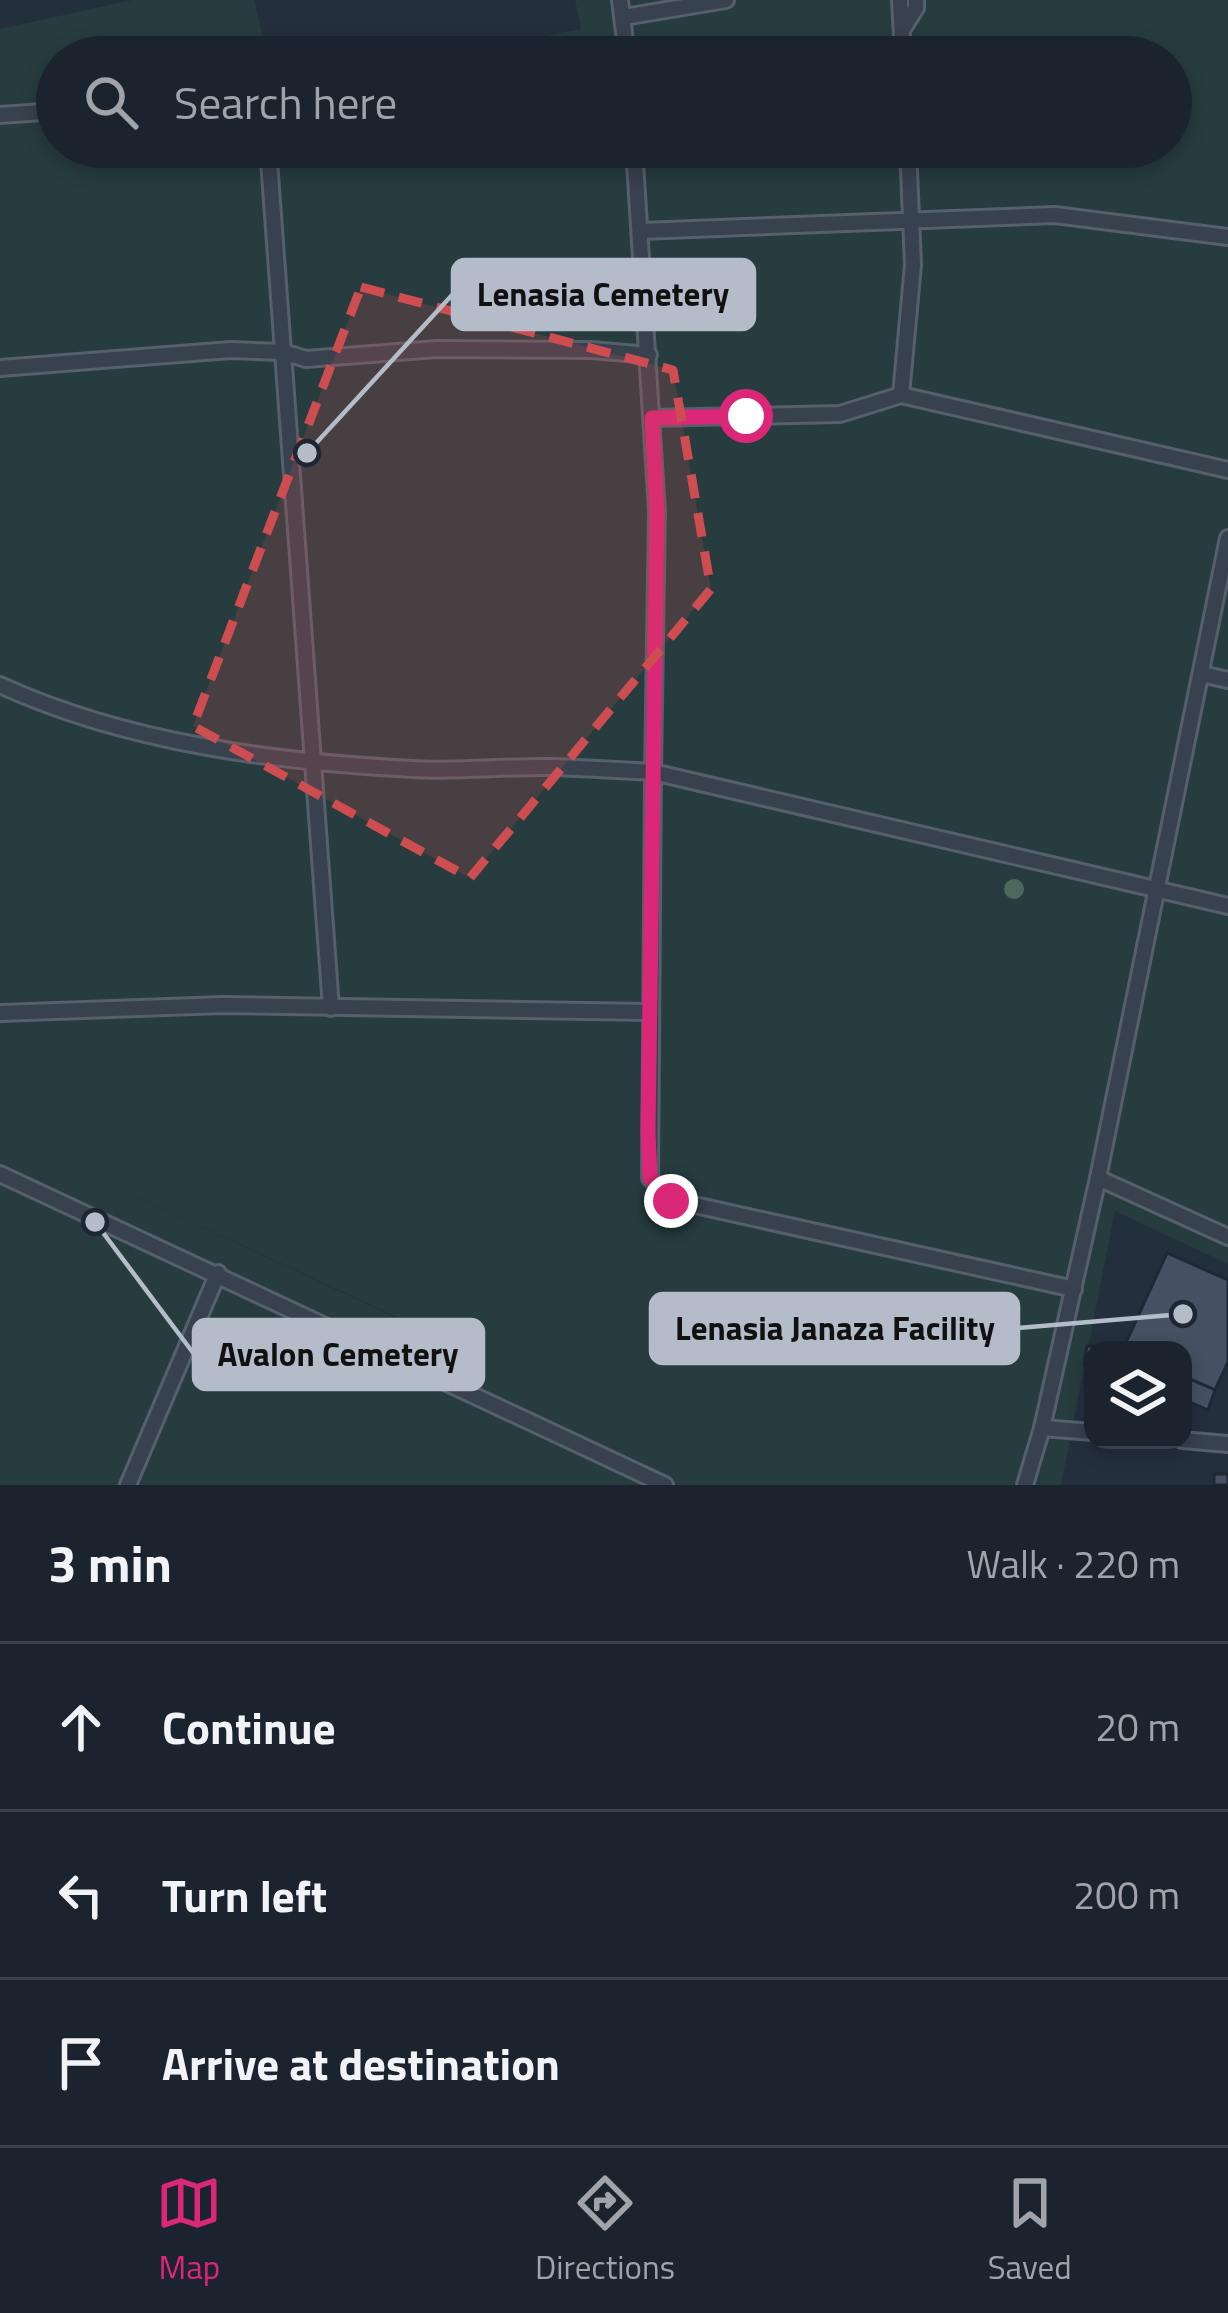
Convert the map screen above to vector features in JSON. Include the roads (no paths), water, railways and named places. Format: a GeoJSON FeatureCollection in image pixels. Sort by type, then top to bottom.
{"type":"FeatureCollection","features":[{"type":"Feature","properties":{"kind":"lane"},"geometry":{"type":"LineString","coordinates":[[620,0],[625,36]]}},
{"type":"Feature","properties":{"kind":"lane"},"geometry":{"type":"LineString","coordinates":[[624,17],[726,0]]}},
{"type":"Feature","properties":{"kind":"lane"},"geometry":{"type":"LineString","coordinates":[[900,0],[902,36]]}},
{"type":"Feature","properties":{"kind":"lane"},"geometry":{"type":"LineString","coordinates":[[902,30],[916,0]]}},
{"type":"Feature","properties":{"kind":"lane"},"geometry":{"type":"LineString","coordinates":[[0,115],[36,112]]}},
{"type":"Feature","properties":{"kind":"lane"},"geometry":{"type":"LineString","coordinates":[[270,168],[331,1008]]}},
{"type":"Feature","properties":{"kind":"lane"},"geometry":{"type":"LineString","coordinates":[[636,168],[657,511],[650,1178],[671,1201],[1075,1289]]}},
{"type":"Feature","properties":{"kind":"lane"},"geometry":{"type":"LineString","coordinates":[[901,395],[910,326],[909,168]]}},
{"type":"Feature","properties":{"kind":"lane"},"geometry":{"type":"LineString","coordinates":[[641,231],[1055,215],[1228,237]]}},
{"type":"Feature","properties":{"kind":"lane"},"geometry":{"type":"LineString","coordinates":[[0,368],[230,350],[283,352],[305,359],[437,349],[649,355]]}},
{"type":"Feature","properties":{"kind":"lane"},"geometry":{"type":"LineString","coordinates":[[652,418],[840,415],[901,395],[1228,470]]}},
{"type":"Feature","properties":{"kind":"lane"},"geometry":{"type":"LineString","coordinates":[[1025,1485],[1075,1289],[1228,538]]}},
{"type":"Feature","properties":{"kind":"lane"},"geometry":{"type":"LineString","coordinates":[[1201,674],[1228,680]]}},
{"type":"Feature","properties":{"kind":"lane"},"geometry":{"type":"LineString","coordinates":[[0,685],[44,705],[166,739],[313,761],[417,770],[550,767],[653,772],[1228,906]]}},
{"type":"Feature","properties":{"kind":"lane"},"geometry":{"type":"LineString","coordinates":[[0,1013],[223,1005],[649,1012]]}},
{"type":"Feature","properties":{"kind":"lane"},"geometry":{"type":"LineString","coordinates":[[0,1174],[665,1485]]}},
{"type":"Feature","properties":{"kind":"lane"},"geometry":{"type":"LineString","coordinates":[[1098,1178],[1228,1237]]}},
{"type":"Feature","properties":{"kind":"lane"},"geometry":{"type":"LineString","coordinates":[[128,1485],[218,1273]]}},
{"type":"Feature","properties":{"kind":"lane"},"geometry":{"type":"LineString","coordinates":[[1042,1428],[1084,1431]]}},
{"type":"Feature","properties":{"kind":"lane"},"geometry":{"type":"LineString","coordinates":[[1192,1441],[1228,1444]]}},
{"type":"Feature","properties":{"kind":"place","name":"Lenasia Cemetery"},"geometry":{"type":"Point","coordinates":[307,453]}},
{"type":"Feature","properties":{"kind":"place","name":"Avalon Cemetery"},"geometry":{"type":"Point","coordinates":[95,1222]}},
{"type":"Feature","properties":{"kind":"place","name":"Lenasia Janaza Facility"},"geometry":{"type":"Point","coordinates":[1183,1314]}}]}
